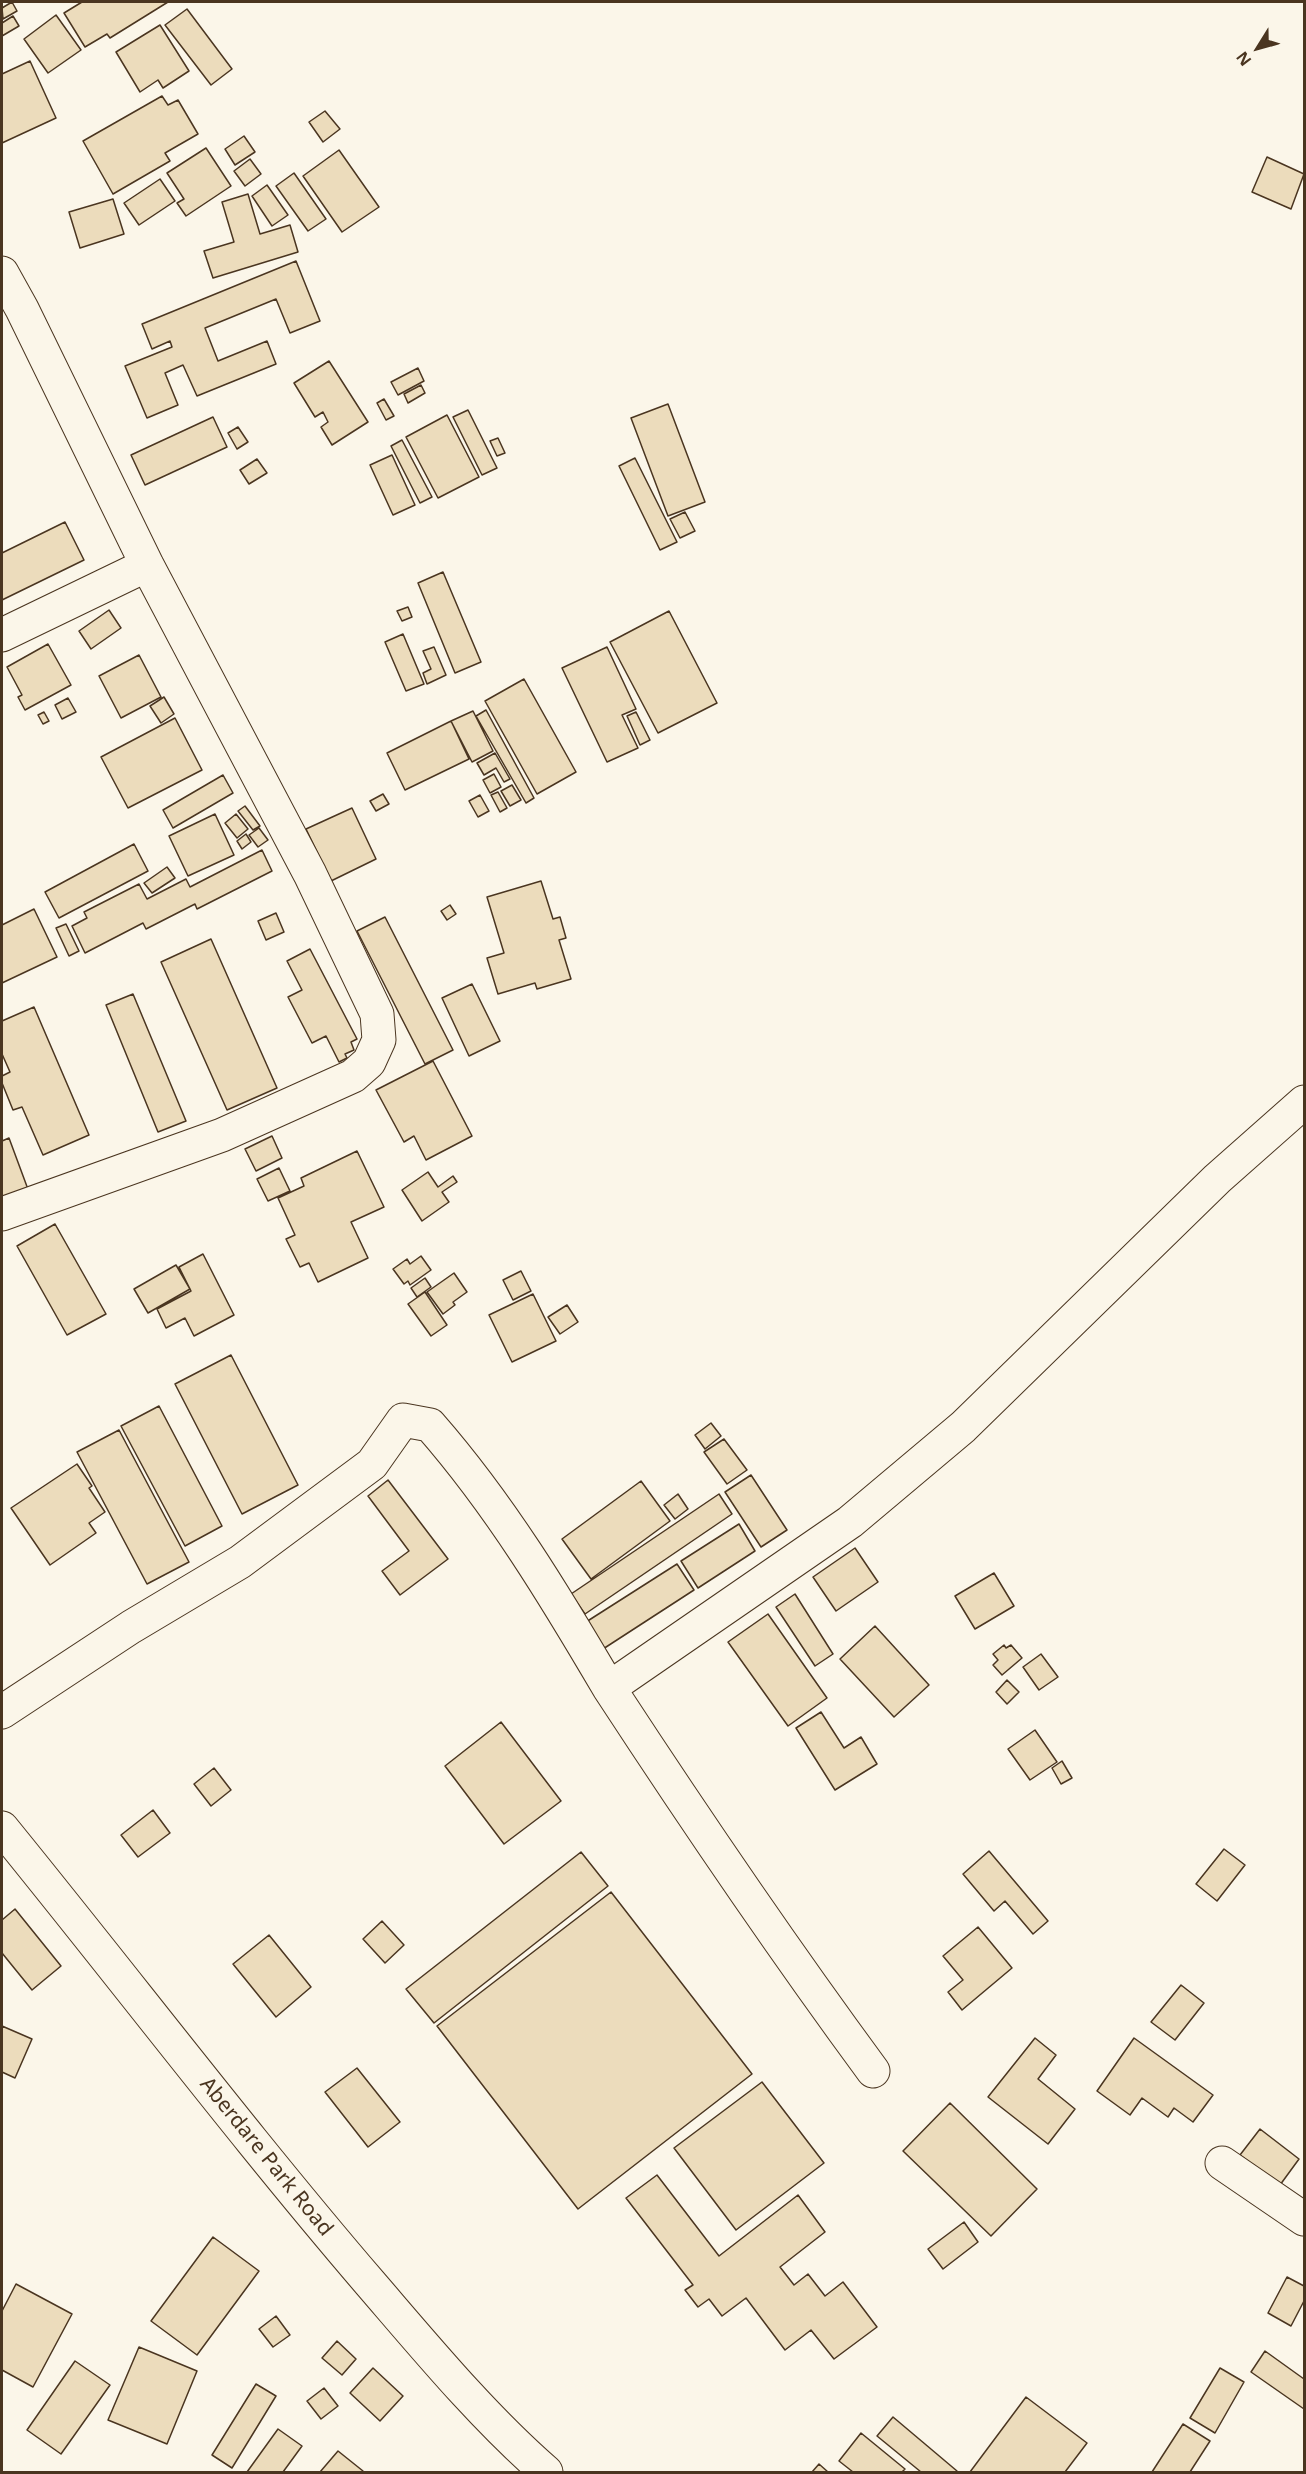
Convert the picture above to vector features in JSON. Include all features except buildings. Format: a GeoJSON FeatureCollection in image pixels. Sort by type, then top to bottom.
{"type":"FeatureCollection","features":[{"type":"Feature","properties":{"kind":"street"},"geometry":{"type":"LineString","coordinates":[[2,273],[22,309],[147,565],[315,885],[377,1014],[379,1040],[369,1062],[353,1076],[222,1135],[2,1214]]}},
{"type":"Feature","properties":{"kind":"street"},"geometry":{"type":"LineString","coordinates":[[2,635],[147,565]]}},
{"type":"Feature","properties":{"kind":"street"},"geometry":{"type":"LineString","coordinates":[[609,1688],[850,1522],[937,1449],[971,1419],[1217,1179],[1305,1102]]}},
{"type":"Feature","properties":{"kind":"street"},"geometry":{"type":"LineString","coordinates":[[2,1712],[131,1627],[240,1562],[372,1464],[403,1420],[430,1425],[461,1461],[500,1513],[559,1603],[609,1688],[723,1862],[873,2072]]}},
{"type":"Feature","properties":{"kind":"street","name":"Aberdare Park Road"},"geometry":{"type":"LineString","coordinates":[[2,1828],[327,2233],[519,2448],[546,2472]]}},
{"type":"Feature","properties":{"kind":"street"},"geometry":{"type":"LineString","coordinates":[[1222,2163],[1305,2219]]}}]}
